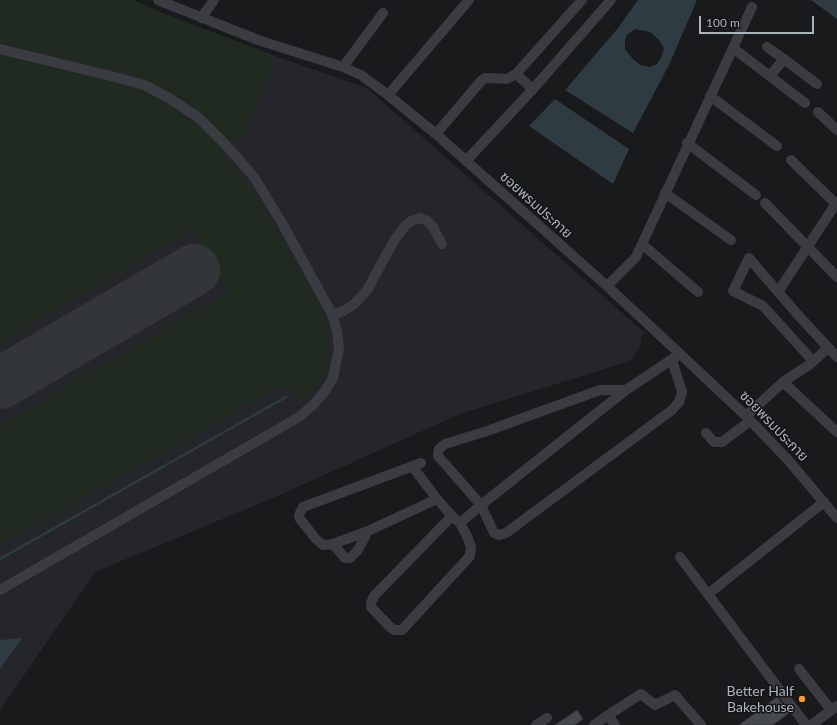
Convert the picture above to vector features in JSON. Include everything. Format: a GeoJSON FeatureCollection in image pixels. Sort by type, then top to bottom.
{"type":"FeatureCollection","features":[{"type":"Feature","properties":{"kind":"street","name":"ซอยพรมประกาย"},"geometry":{"type":"LineString","coordinates":[[158,0],[258,40],[343,67],[361,75],[388,95],[436,134],[607,286],[676,357],[748,418],[790,461],[837,518]]}},
{"type":"Feature","properties":{"kind":"street"},"geometry":{"type":"LineString","coordinates":[[201,18],[214,0]]}},
{"type":"Feature","properties":{"kind":"street"},"geometry":{"type":"LineString","coordinates":[[388,95],[469,0]]}},
{"type":"Feature","properties":{"kind":"street"},"geometry":{"type":"LineString","coordinates":[[436,134],[480,81],[485,78],[508,79],[516,74],[582,0]]}},
{"type":"Feature","properties":{"kind":"street"},"geometry":{"type":"LineString","coordinates":[[466,161],[533,90],[611,0]]}},
{"type":"Feature","properties":{"kind":"street"},"geometry":{"type":"LineString","coordinates":[[607,286],[636,257],[687,143],[752,7]]}},
{"type":"Feature","properties":{"kind":"street"},"geometry":{"type":"LineString","coordinates":[[343,67],[384,14]]}},
{"type":"Feature","properties":{"kind":"street"},"geometry":{"type":"LineString","coordinates":[[767,47],[816,84]]}},
{"type":"Feature","properties":{"kind":"street"},"geometry":{"type":"LineString","coordinates":[[733,48],[805,103]]}},
{"type":"Feature","properties":{"kind":"street"},"geometry":{"type":"LineString","coordinates":[[0,49],[144,85],[169,98],[199,118],[226,145],[254,177],[282,223],[332,315],[337,332],[339,348],[333,378],[325,391],[313,405],[299,416],[0,590]]}},
{"type":"Feature","properties":{"kind":"street"},"geometry":{"type":"LineString","coordinates":[[770,76],[784,60]]}},
{"type":"Feature","properties":{"kind":"street"},"geometry":{"type":"LineString","coordinates":[[516,74],[533,90]]}},
{"type":"Feature","properties":{"kind":"street"},"geometry":{"type":"LineString","coordinates":[[710,96],[777,146]]}},
{"type":"Feature","properties":{"kind":"street"},"geometry":{"type":"LineString","coordinates":[[818,112],[837,130]]}},
{"type":"Feature","properties":{"kind":"street"},"geometry":{"type":"LineString","coordinates":[[687,143],[756,195]]}},
{"type":"Feature","properties":{"kind":"street"},"geometry":{"type":"LineString","coordinates":[[778,292],[837,203],[791,160]]}},
{"type":"Feature","properties":{"kind":"street"},"geometry":{"type":"LineString","coordinates":[[665,192],[730,240]]}},
{"type":"Feature","properties":{"kind":"street"},"geometry":{"type":"LineString","coordinates":[[764,203],[837,277]]}},
{"type":"Feature","properties":{"kind":"street"},"geometry":{"type":"LineString","coordinates":[[332,315],[353,305],[367,290],[395,239],[411,220],[420,218],[427,221],[433,227],[442,244]]}},
{"type":"Feature","properties":{"kind":"street"},"geometry":{"type":"LineString","coordinates":[[642,244],[698,292]]}},
{"type":"Feature","properties":{"kind":"street"},"geometry":{"type":"LineString","coordinates":[[813,361],[763,306],[732,291],[749,258],[837,357]]}},
{"type":"Feature","properties":{"kind":"street"},"geometry":{"type":"LineString","coordinates":[[706,433],[714,442],[722,442],[783,382],[813,361],[828,348]]}},
{"type":"Feature","properties":{"kind":"street"},"geometry":{"type":"LineString","coordinates":[[437,499],[368,531],[333,544],[323,545],[316,539],[300,519],[299,515],[303,507],[416,464],[437,499],[456,519],[467,536],[471,547],[470,556],[402,630],[394,630],[371,607],[374,596],[456,519],[481,505],[626,390],[676,357],[682,392],[679,402],[672,410],[506,534],[499,535],[494,533],[481,505],[438,456],[439,449],[442,446],[600,390],[626,390]]}},
{"type":"Feature","properties":{"kind":"street"},"geometry":{"type":"LineString","coordinates":[[783,382],[837,432]]}},
{"type":"Feature","properties":{"kind":"street"},"geometry":{"type":"LineString","coordinates":[[708,594],[824,502]]}},
{"type":"Feature","properties":{"kind":"street"},"geometry":{"type":"LineString","coordinates":[[333,544],[345,558],[350,558],[358,550],[368,531]]}},
{"type":"Feature","properties":{"kind":"street"},"geometry":{"type":"LineString","coordinates":[[680,557],[806,725]]}},
{"type":"Feature","properties":{"kind":"street"},"geometry":{"type":"LineString","coordinates":[[799,669],[834,708],[812,725]]}},
{"type":"Feature","properties":{"kind":"street"},"geometry":{"type":"LineString","coordinates":[[594,725],[641,694],[655,705],[675,695],[701,725]]}},
{"type":"Feature","properties":{"kind":"street"},"geometry":{"type":"LineString","coordinates":[[608,715],[615,725]]}},
{"type":"Feature","properties":{"kind":"street"},"geometry":{"type":"LineString","coordinates":[[536,725],[547,718]]}},
{"type":"Feature","properties":{"kind":"shaded area"},"geometry":{"type":"Polygon","coordinates":[[[0,0],[133,0],[160,12],[275,56],[367,88],[645,333],[640,338],[642,344],[630,361],[460,414],[273,498],[95,572],[0,710],[0,0]]]}},
{"type":"Feature","properties":{"kind":"shaded area"},"geometry":{"type":"Polygon","coordinates":[[[0,0],[133,0],[160,12],[275,56],[245,135],[218,150],[256,195],[322,308],[330,354],[323,378],[303,399],[283,386],[0,544],[0,425],[229,293],[192,230],[0,342],[0,0]]]}},
{"type":"Feature","properties":{"kind":"shaded area"},"geometry":{"type":"Polygon","coordinates":[[[638,0],[697,0],[670,63],[633,133],[565,90],[618,28],[638,0]],[[635,29],[627,35],[625,40],[625,49],[640,65],[650,67],[657,64],[664,49],[660,41],[650,32],[635,29]]]}},
{"type":"Feature","properties":{"kind":"shaded area"},"geometry":{"type":"Polygon","coordinates":[[[811,0],[837,0],[837,19],[811,0]]]}},
{"type":"Feature","properties":{"kind":"shaded area"},"geometry":{"type":"Polygon","coordinates":[[[555,99],[629,149],[613,184],[529,126],[555,99]]]}},
{"type":"Feature","properties":{"kind":"shaded area"},"geometry":{"type":"Polygon","coordinates":[[[22,638],[0,669],[0,640],[22,638]]]}},
{"type":"Feature","properties":{"kind":"building"},"geometry":{"type":"Polygon","coordinates":[[[777,697],[789,713],[773,725],[739,725],[777,697]]]}},
{"type":"Feature","properties":{"kind":"building"},"geometry":{"type":"Polygon","coordinates":[[[577,710],[583,719],[575,725],[555,725],[577,710]]]}},
{"type":"Feature","properties":{"kind":"waterway"},"geometry":{"type":"LineString","coordinates":[[0,559],[286,397]]}},
{"type":"Feature","properties":{"kind":"runway"},"geometry":{"type":"LineString","coordinates":[[0,383],[194,270]]}},
{"type":"Feature","properties":{"kind":"place","name":"Better Half Bakehouse"},"geometry":{"type":"Point","coordinates":[802,699]}}]}
